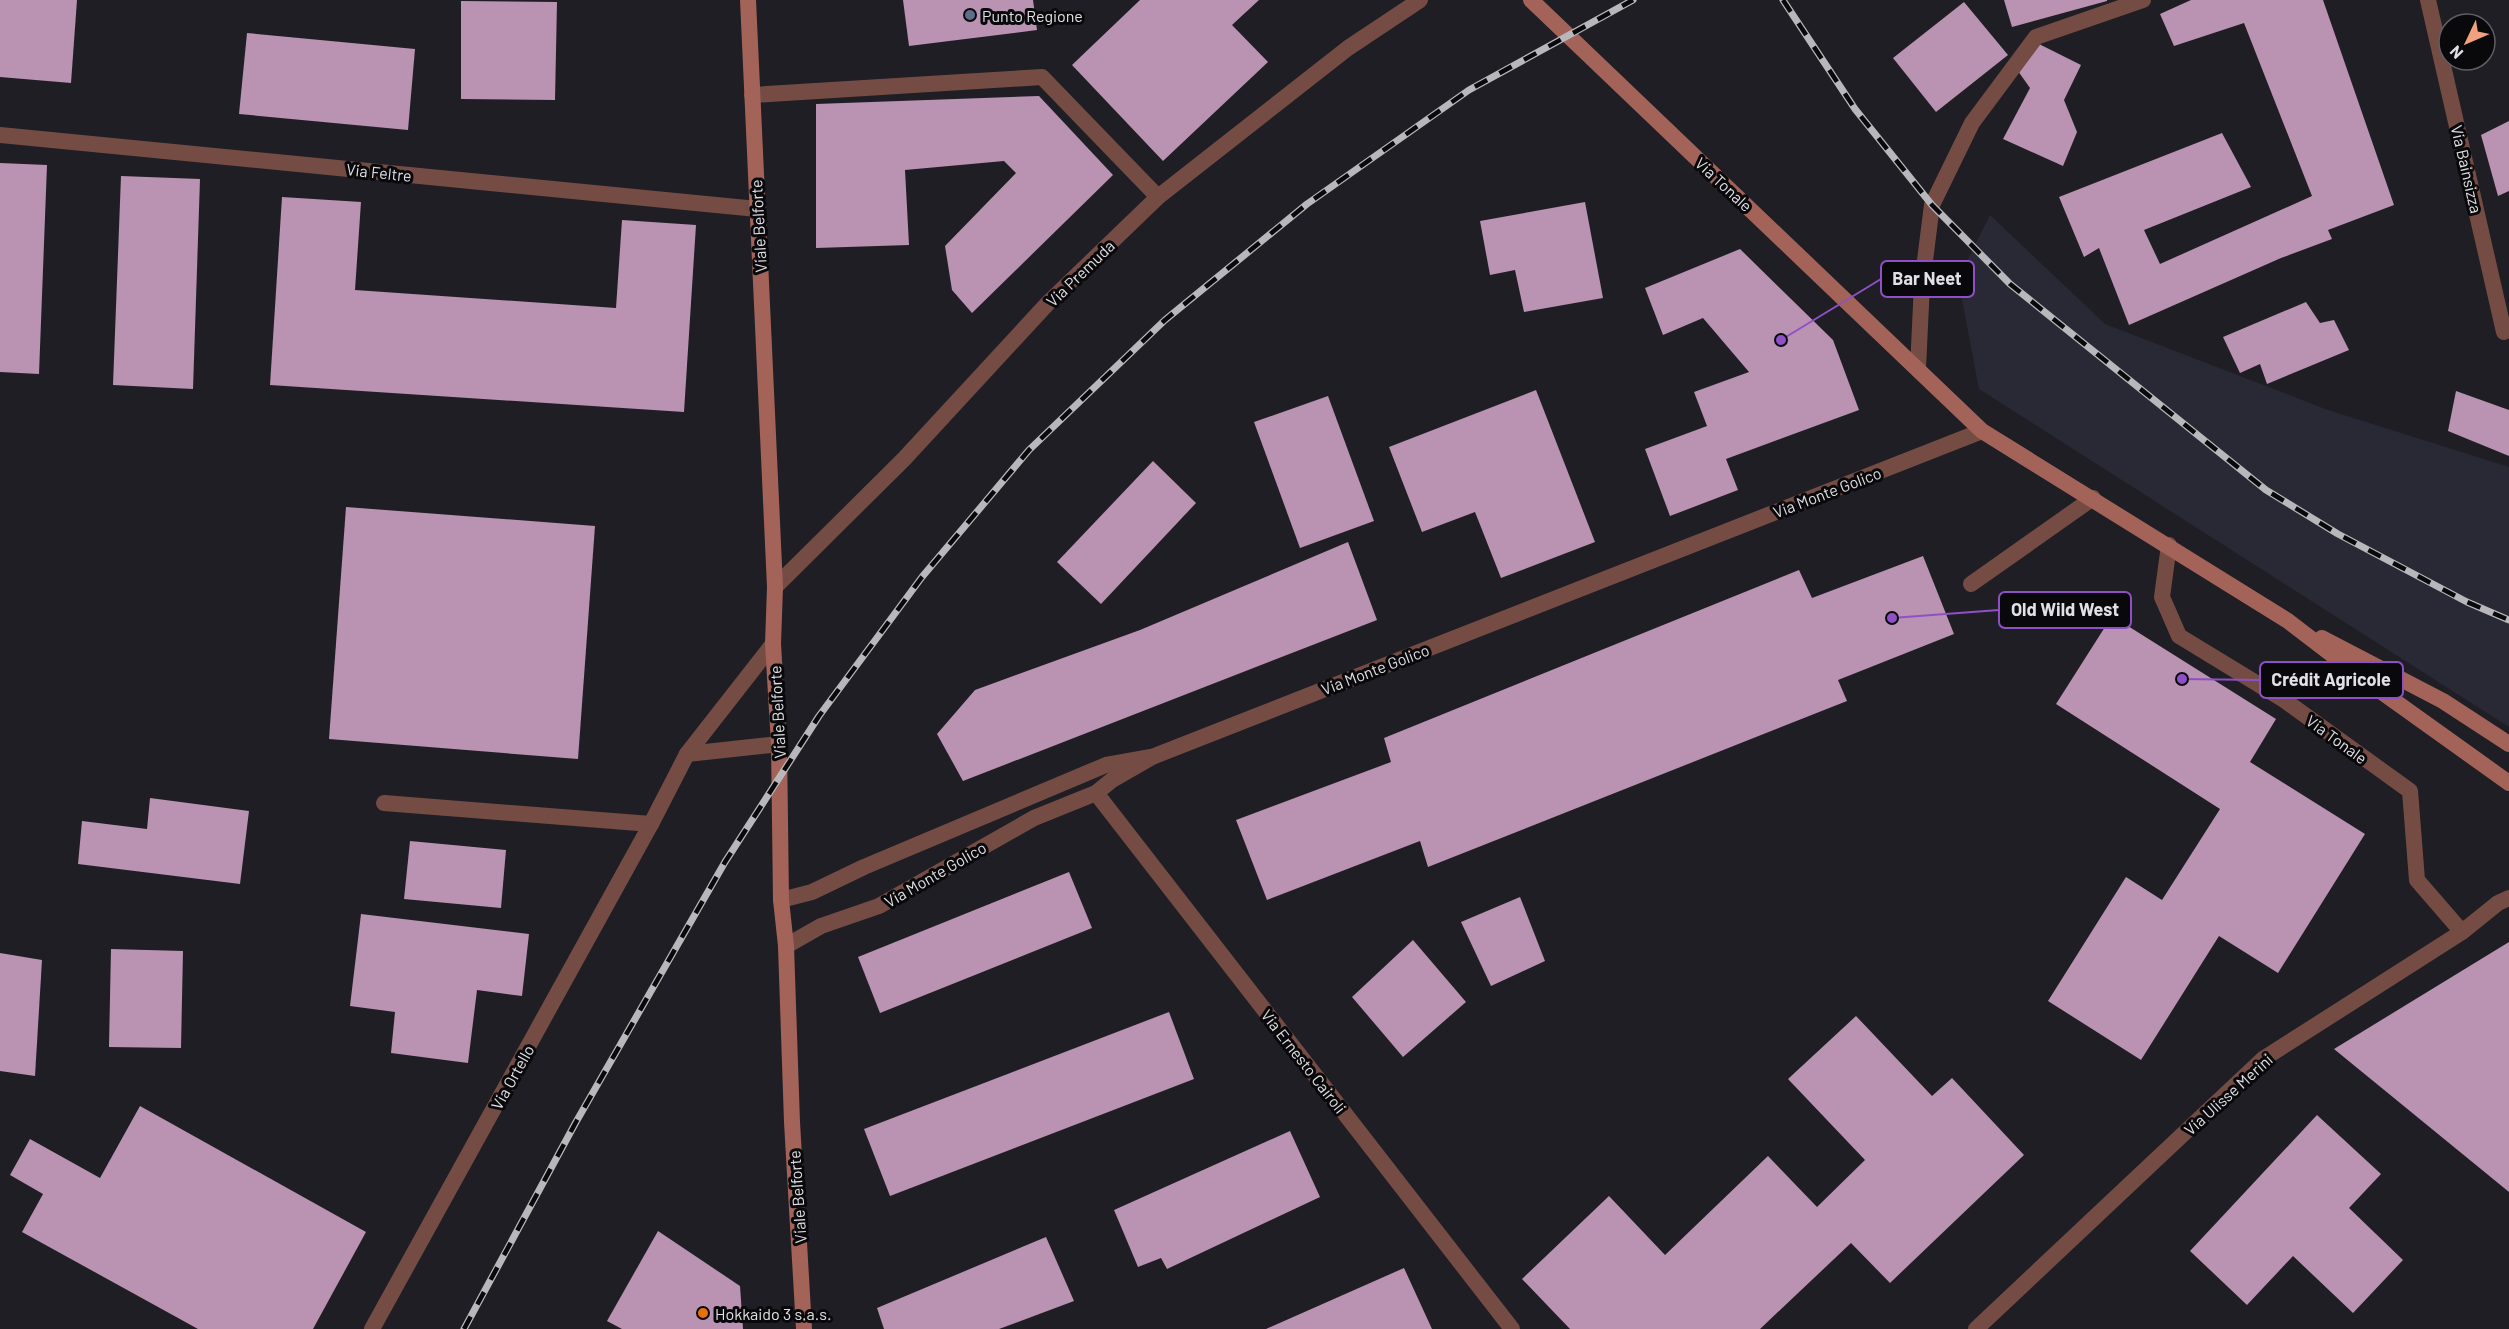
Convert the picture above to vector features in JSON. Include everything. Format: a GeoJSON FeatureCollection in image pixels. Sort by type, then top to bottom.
{"type":"FeatureCollection","features":[{"type":"Feature","properties":{"kind":"main road","name":"Viale Belforte"},"geometry":{"type":"LineString","coordinates":[[748,0],[775,586],[773,644],[779,744],[781,900],[786,946],[792,1122],[804,1329]]}},
{"type":"Feature","properties":{"kind":"main road","name":"Via Tonale"},"geometry":{"type":"LineString","coordinates":[[1531,0],[1982,431],[2288,621],[2365,680],[2509,783]]}},
{"type":"Feature","properties":{"kind":"main road","name":"Via Tonale"},"geometry":{"type":"LineString","coordinates":[[2288,621],[2443,701],[2509,744]]}},
{"type":"Feature","properties":{"kind":"street","name":"Via Premuda"},"geometry":{"type":"LineString","coordinates":[[775,586],[904,459],[1048,303],[1158,197],[1348,48],[1420,0]]}},
{"type":"Feature","properties":{"kind":"street"},"geometry":{"type":"LineString","coordinates":[[1918,368],[1922,284],[1932,205],[1972,123],[2036,37],[2143,0]]}},
{"type":"Feature","properties":{"kind":"street","name":"Via Bainsizza"},"geometry":{"type":"LineString","coordinates":[[2428,0],[2504,332],[2509,329]]}},
{"type":"Feature","properties":{"kind":"street"},"geometry":{"type":"LineString","coordinates":[[752,95],[1042,77],[1158,197]]}},
{"type":"Feature","properties":{"kind":"street","name":"Via Feltre"},"geometry":{"type":"LineString","coordinates":[[0,135],[757,209]]}},
{"type":"Feature","properties":{"kind":"street","name":"Via Monte Golico"},"geometry":{"type":"LineString","coordinates":[[786,946],[821,926],[879,906],[1034,818],[1096,793],[1112,780],[1152,757],[1982,431]]}},
{"type":"Feature","properties":{"kind":"street"},"geometry":{"type":"LineString","coordinates":[[1971,584],[2093,498]]}},
{"type":"Feature","properties":{"kind":"street","name":"Via Tonale"},"geometry":{"type":"LineString","coordinates":[[2169,545],[2162,597],[2179,636],[2284,700],[2410,792],[2418,880],[2462,932]]}},
{"type":"Feature","properties":{"kind":"street","name":"Via Ortello"},"geometry":{"type":"LineString","coordinates":[[372,1329],[651,824],[687,754],[773,644]]}},
{"type":"Feature","properties":{"kind":"street"},"geometry":{"type":"LineString","coordinates":[[687,754],[779,744]]}},
{"type":"Feature","properties":{"kind":"street"},"geometry":{"type":"LineString","coordinates":[[781,900],[812,892],[864,867],[1106,765],[1152,757]]}},
{"type":"Feature","properties":{"kind":"street","name":"Via Ernesto Cairoli"},"geometry":{"type":"LineString","coordinates":[[1096,793],[1512,1329]]}},
{"type":"Feature","properties":{"kind":"street"},"geometry":{"type":"LineString","coordinates":[[384,803],[651,824]]}},
{"type":"Feature","properties":{"kind":"street","name":"Via Ulisse Merini"},"geometry":{"type":"LineString","coordinates":[[1976,1329],[2263,1059],[2462,932],[2498,903],[2509,898]]}},
{"type":"Feature","properties":{"kind":"shaded area"},"geometry":{"type":"Polygon","coordinates":[[[1990,215],[2105,324],[2328,410],[2509,467],[2509,727],[1979,389],[1958,279],[1990,215]]]}},
{"type":"Feature","properties":{"kind":"building"},"geometry":{"type":"Polygon","coordinates":[[[0,0],[77,0],[71,83],[0,77],[0,0]]]}},
{"type":"Feature","properties":{"kind":"building","name":"Punto Regione"},"geometry":{"type":"Polygon","coordinates":[[[903,0],[1033,0],[1037,30],[909,46],[903,0]]]}},
{"type":"Feature","properties":{"kind":"building"},"geometry":{"type":"Polygon","coordinates":[[[1140,0],[1259,0],[1232,25],[1268,62],[1163,161],[1072,65],[1140,0]]]}},
{"type":"Feature","properties":{"kind":"building"},"geometry":{"type":"Polygon","coordinates":[[[2004,0],[2107,0],[2107,1],[2012,27],[2004,0]]]}},
{"type":"Feature","properties":{"kind":"building"},"geometry":{"type":"Polygon","coordinates":[[[2191,0],[2323,0],[2394,205],[2328,230],[2332,239],[2281,258],[2129,325],[2099,248],[2084,257],[2059,197],[2222,133],[2251,187],[2144,230],[2160,264],[2312,196],[2244,23],[2174,46],[2160,14],[2191,0]]]}},
{"type":"Feature","properties":{"kind":"building"},"geometry":{"type":"Polygon","coordinates":[[[461,1],[557,2],[555,100],[461,99],[461,1]]]}},
{"type":"Feature","properties":{"kind":"building"},"geometry":{"type":"Polygon","coordinates":[[[1964,2],[2008,55],[1936,112],[1893,58],[1964,2]]]}},
{"type":"Feature","properties":{"kind":"building"},"geometry":{"type":"Polygon","coordinates":[[[247,33],[415,49],[408,130],[239,114],[247,33]]]}},
{"type":"Feature","properties":{"kind":"building"},"geometry":{"type":"Polygon","coordinates":[[[2037,43],[2081,65],[2064,100],[2077,132],[2063,166],[2003,139],[2030,88],[2018,71],[2037,43]]]}},
{"type":"Feature","properties":{"kind":"building"},"geometry":{"type":"Polygon","coordinates":[[[1039,96],[1113,175],[972,313],[952,290],[945,246],[1016,173],[1004,161],[905,170],[909,245],[816,248],[816,104],[1039,96]]]}},
{"type":"Feature","properties":{"kind":"building"},"geometry":{"type":"Polygon","coordinates":[[[2509,121],[2509,191],[2498,196],[2481,135],[2509,121]]]}},
{"type":"Feature","properties":{"kind":"building"},"geometry":{"type":"Polygon","coordinates":[[[0,163],[47,165],[39,374],[0,372],[0,163]]]}},
{"type":"Feature","properties":{"kind":"building"},"geometry":{"type":"Polygon","coordinates":[[[121,176],[200,179],[193,389],[113,385],[121,176]]]}},
{"type":"Feature","properties":{"kind":"building"},"geometry":{"type":"Polygon","coordinates":[[[282,197],[361,202],[355,290],[616,308],[622,220],[696,225],[684,412],[270,385],[282,197]]]}},
{"type":"Feature","properties":{"kind":"building"},"geometry":{"type":"Polygon","coordinates":[[[1585,202],[1603,298],[1524,312],[1515,270],[1490,275],[1480,221],[1585,202]]]}},
{"type":"Feature","properties":{"kind":"building"},"geometry":{"type":"Polygon","coordinates":[[[1740,249],[1833,340],[1859,410],[1726,459],[1738,490],[1670,516],[1645,449],[1707,426],[1694,392],[1749,372],[1703,318],[1663,335],[1645,288],[1740,249]]]}},
{"type":"Feature","properties":{"kind":"building"},"geometry":{"type":"Polygon","coordinates":[[[2306,302],[2320,323],[2334,320],[2349,350],[2267,384],[2260,364],[2240,373],[2223,337],[2306,302]]]}},
{"type":"Feature","properties":{"kind":"building"},"geometry":{"type":"Polygon","coordinates":[[[1536,390],[1595,542],[1501,578],[1475,512],[1422,532],[1389,447],[1536,390]]]}},
{"type":"Feature","properties":{"kind":"building"},"geometry":{"type":"Polygon","coordinates":[[[2456,391],[2509,410],[2509,456],[2448,431],[2456,391]]]}},
{"type":"Feature","properties":{"kind":"building"},"geometry":{"type":"Polygon","coordinates":[[[1328,396],[1374,521],[1300,548],[1254,422],[1328,396]]]}},
{"type":"Feature","properties":{"kind":"building"},"geometry":{"type":"Polygon","coordinates":[[[1153,461],[1196,503],[1101,604],[1057,562],[1153,461]]]}},
{"type":"Feature","properties":{"kind":"building"},"geometry":{"type":"Polygon","coordinates":[[[346,507],[595,526],[578,759],[329,739],[346,507]]]}},
{"type":"Feature","properties":{"kind":"building"},"geometry":{"type":"Polygon","coordinates":[[[1348,542],[1377,620],[963,781],[937,734],[975,690],[1140,630],[1348,542]]]}},
{"type":"Feature","properties":{"kind":"building"},"geometry":{"type":"Polygon","coordinates":[[[1923,556],[1954,634],[1838,680],[1847,701],[1428,867],[1420,841],[1267,900],[1236,820],[1391,762],[1384,738],[1799,570],[1812,598],[1923,556]]]}},
{"type":"Feature","properties":{"kind":"building"},"geometry":{"type":"Polygon","coordinates":[[[2112,616],[2276,719],[2250,762],[2365,834],[2278,973],[2219,936],[2141,1060],[2048,1001],[2126,877],[2162,900],[2220,809],[2056,704],[2112,616]]]}},
{"type":"Feature","properties":{"kind":"building"},"geometry":{"type":"Polygon","coordinates":[[[150,798],[249,811],[240,884],[78,864],[82,821],[147,829],[150,798]]]}},
{"type":"Feature","properties":{"kind":"building"},"geometry":{"type":"Polygon","coordinates":[[[410,841],[506,850],[501,908],[404,899],[410,841]]]}},
{"type":"Feature","properties":{"kind":"building"},"geometry":{"type":"Polygon","coordinates":[[[1069,872],[1092,928],[880,1013],[858,957],[1069,872]]]}},
{"type":"Feature","properties":{"kind":"building"},"geometry":{"type":"Polygon","coordinates":[[[1520,897],[1545,961],[1491,986],[1461,922],[1520,897]]]}},
{"type":"Feature","properties":{"kind":"building"},"geometry":{"type":"Polygon","coordinates":[[[361,914],[529,934],[522,996],[477,990],[468,1063],[391,1053],[395,1012],[350,1006],[361,914]]]}},
{"type":"Feature","properties":{"kind":"building"},"geometry":{"type":"Polygon","coordinates":[[[1413,940],[1466,1002],[1403,1057],[1352,997],[1413,940]]]}},
{"type":"Feature","properties":{"kind":"building"},"geometry":{"type":"Polygon","coordinates":[[[2509,942],[2509,1192],[2334,1049],[2509,942]]]}},
{"type":"Feature","properties":{"kind":"building"},"geometry":{"type":"Polygon","coordinates":[[[111,949],[183,951],[181,1048],[109,1047],[111,949]]]}},
{"type":"Feature","properties":{"kind":"building"},"geometry":{"type":"Polygon","coordinates":[[[0,953],[42,960],[35,1076],[0,1071],[0,953]]]}},
{"type":"Feature","properties":{"kind":"building"},"geometry":{"type":"Polygon","coordinates":[[[1169,1012],[1194,1079],[890,1196],[864,1129],[1169,1012]]]}},
{"type":"Feature","properties":{"kind":"building"},"geometry":{"type":"Polygon","coordinates":[[[1856,1016],[1932,1096],[1952,1078],[2024,1155],[1890,1283],[1851,1243],[1760,1329],[1570,1329],[1522,1279],[1609,1196],[1665,1255],[1768,1156],[1817,1207],[1865,1160],[1788,1079],[1856,1016]]]}},
{"type":"Feature","properties":{"kind":"building"},"geometry":{"type":"Polygon","coordinates":[[[140,1106],[366,1232],[313,1329],[198,1329],[22,1232],[43,1194],[10,1175],[30,1139],[100,1178],[140,1106]]]}},
{"type":"Feature","properties":{"kind":"building"},"geometry":{"type":"Polygon","coordinates":[[[2317,1115],[2381,1174],[2349,1208],[2403,1260],[2353,1313],[2293,1256],[2247,1305],[2190,1251],[2317,1115]]]}},
{"type":"Feature","properties":{"kind":"building"},"geometry":{"type":"Polygon","coordinates":[[[1290,1131],[1320,1197],[1167,1269],[1161,1258],[1138,1267],[1114,1210],[1290,1131]]]}},
{"type":"Feature","properties":{"kind":"building"},"geometry":{"type":"Polygon","coordinates":[[[658,1231],[740,1286],[743,1329],[622,1329],[607,1321],[658,1231]]]}},
{"type":"Feature","properties":{"kind":"building"},"geometry":{"type":"Polygon","coordinates":[[[1046,1237],[1074,1301],[999,1329],[884,1329],[877,1308],[1046,1237]]]}},
{"type":"Feature","properties":{"kind":"building"},"geometry":{"type":"Polygon","coordinates":[[[1404,1268],[1432,1329],[1266,1329],[1404,1268]]]}},
{"type":"Feature","properties":{"kind":"railway"},"geometry":{"type":"LineString","coordinates":[[464,1329],[576,1122],[725,862],[819,716],[922,577],[1029,450],[1165,320],[1307,204],[1469,90],[1633,0]]}},
{"type":"Feature","properties":{"kind":"railway"},"geometry":{"type":"LineString","coordinates":[[1783,0],[1855,109],[1932,205],[2010,284],[2266,490],[2338,534],[2467,602],[2509,620]]}},
{"type":"Feature","properties":{"kind":"place","name":"Punto Regione"},"geometry":{"type":"Point","coordinates":[970,15]}},
{"type":"Feature","properties":{"kind":"place","name":"Bar Neet"},"geometry":{"type":"Point","coordinates":[1781,340]}},
{"type":"Feature","properties":{"kind":"place","name":"Old Wild West"},"geometry":{"type":"Point","coordinates":[1892,618]}},
{"type":"Feature","properties":{"kind":"place","name":"Crédit Agricole"},"geometry":{"type":"Point","coordinates":[2182,679]}},
{"type":"Feature","properties":{"kind":"place","name":"Hokkaido 3 s.a.s."},"geometry":{"type":"Point","coordinates":[703,1313]}}]}
